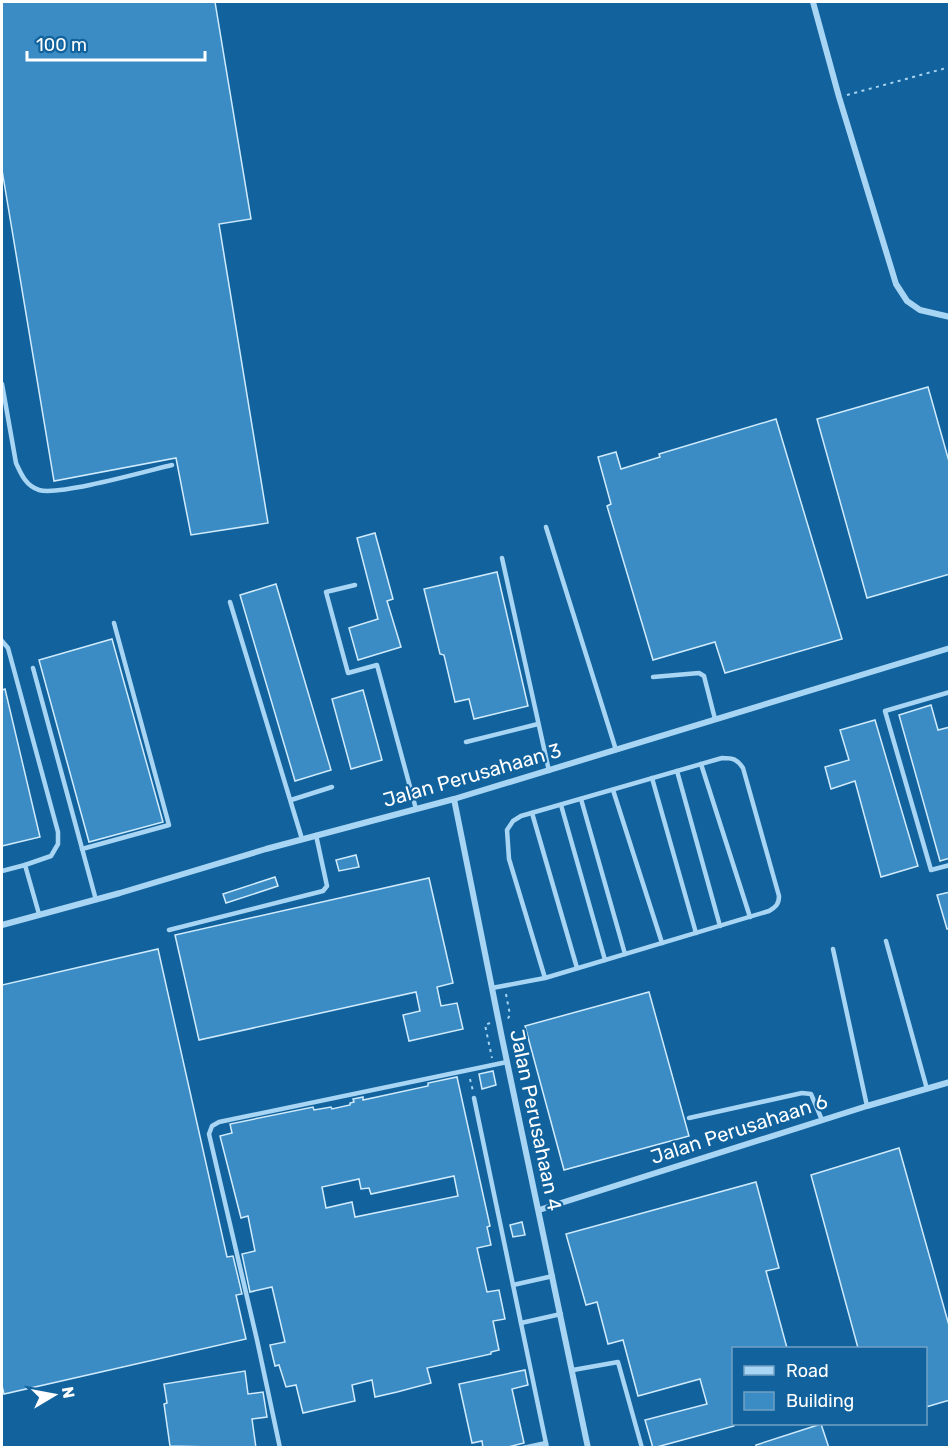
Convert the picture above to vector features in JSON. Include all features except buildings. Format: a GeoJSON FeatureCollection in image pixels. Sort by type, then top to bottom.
{"type":"FeatureCollection","features":[{"type":"Feature","properties":{"kind":"street"},"geometry":{"type":"LineString","coordinates":[[813,2],[839,97],[896,284],[907,301],[920,309],[950,317]]}},
{"type":"Feature","properties":{"kind":"street","name":"Jalan Perusahaan 3"},"geometry":{"type":"LineString","coordinates":[[2,925],[96,900],[316,835],[454,799],[950,648]]}},
{"type":"Feature","properties":{"kind":"street","name":"Jalan Perusahaan 4"},"geometry":{"type":"LineString","coordinates":[[454,799],[588,1448]]}},
{"type":"Feature","properties":{"kind":"street","name":"Jalan Perusahaan 6"},"geometry":{"type":"LineString","coordinates":[[539,1210],[950,1082]]}},
{"type":"Feature","properties":{"kind":"lane"},"geometry":{"type":"LineString","coordinates":[[2,384],[16,463],[21,475],[29,485],[35,488],[47,491],[66,489],[172,465]]}},
{"type":"Feature","properties":{"kind":"lane"},"geometry":{"type":"LineString","coordinates":[[546,527],[616,750]]}},
{"type":"Feature","properties":{"kind":"lane"},"geometry":{"type":"LineString","coordinates":[[502,558],[549,771]]}},
{"type":"Feature","properties":{"kind":"lane"},"geometry":{"type":"LineString","coordinates":[[355,585],[327,592],[348,673],[377,665],[416,809]]}},
{"type":"Feature","properties":{"kind":"lane"},"geometry":{"type":"LineString","coordinates":[[230,602],[302,839]]}},
{"type":"Feature","properties":{"kind":"lane"},"geometry":{"type":"LineString","coordinates":[[82,849],[169,825],[114,623]]}},
{"type":"Feature","properties":{"kind":"lane"},"geometry":{"type":"LineString","coordinates":[[2,641],[8,648],[58,832],[58,844],[51,856],[2,871]]}},
{"type":"Feature","properties":{"kind":"lane"},"geometry":{"type":"LineString","coordinates":[[33,668],[96,900]]}},
{"type":"Feature","properties":{"kind":"lane"},"geometry":{"type":"LineString","coordinates":[[653,677],[699,673],[704,676],[715,719]]}},
{"type":"Feature","properties":{"kind":"lane"},"geometry":{"type":"LineString","coordinates":[[950,692],[885,711],[931,870],[950,865]]}},
{"type":"Feature","properties":{"kind":"lane"},"geometry":{"type":"LineString","coordinates":[[466,742],[538,724]]}},
{"type":"Feature","properties":{"kind":"lane"},"geometry":{"type":"LineString","coordinates":[[492,988],[545,978],[776,908],[779,896],[743,768],[739,762],[732,758],[722,758],[532,813],[513,821],[507,830],[509,859],[545,978]]}},
{"type":"Feature","properties":{"kind":"lane"},"geometry":{"type":"LineString","coordinates":[[701,764],[750,917]]}},
{"type":"Feature","properties":{"kind":"lane"},"geometry":{"type":"LineString","coordinates":[[677,771],[720,926]]}},
{"type":"Feature","properties":{"kind":"lane"},"geometry":{"type":"LineString","coordinates":[[652,778],[696,933]]}},
{"type":"Feature","properties":{"kind":"lane"},"geometry":{"type":"LineString","coordinates":[[291,800],[332,787]]}},
{"type":"Feature","properties":{"kind":"lane"},"geometry":{"type":"LineString","coordinates":[[613,790],[662,943]]}},
{"type":"Feature","properties":{"kind":"lane"},"geometry":{"type":"LineString","coordinates":[[581,799],[625,954]]}},
{"type":"Feature","properties":{"kind":"lane"},"geometry":{"type":"LineString","coordinates":[[561,805],[605,960]]}},
{"type":"Feature","properties":{"kind":"lane"},"geometry":{"type":"LineString","coordinates":[[532,813],[577,968]]}},
{"type":"Feature","properties":{"kind":"lane"},"geometry":{"type":"LineString","coordinates":[[169,930],[323,891],[327,886],[316,835]]}},
{"type":"Feature","properties":{"kind":"lane"},"geometry":{"type":"LineString","coordinates":[[25,865],[39,915]]}},
{"type":"Feature","properties":{"kind":"lane"},"geometry":{"type":"LineString","coordinates":[[886,941],[927,1089]]}},
{"type":"Feature","properties":{"kind":"lane"},"geometry":{"type":"LineString","coordinates":[[833,948],[867,1106]]}},
{"type":"Feature","properties":{"kind":"lane"},"geometry":{"type":"LineString","coordinates":[[280,1448],[209,1134],[212,1126],[219,1122],[507,1062]]}},
{"type":"Feature","properties":{"kind":"lane"},"geometry":{"type":"LineString","coordinates":[[689,1118],[802,1093],[811,1094],[822,1120]]}},
{"type":"Feature","properties":{"kind":"lane"},"geometry":{"type":"LineString","coordinates":[[474,1098],[546,1445],[525,1447]]}},
{"type":"Feature","properties":{"kind":"lane"},"geometry":{"type":"LineString","coordinates":[[513,1285],[553,1276]]}},
{"type":"Feature","properties":{"kind":"lane"},"geometry":{"type":"LineString","coordinates":[[521,1323],[561,1314]]}},
{"type":"Feature","properties":{"kind":"lane"},"geometry":{"type":"LineString","coordinates":[[573,1370],[618,1362],[642,1448]]}},
{"type":"Feature","properties":{"kind":"path"},"geometry":{"type":"LineString","coordinates":[[839,97],[950,67]]}},
{"type":"Feature","properties":{"kind":"path"},"geometry":{"type":"LineString","coordinates":[[469,1070],[474,1098]]}}]}
